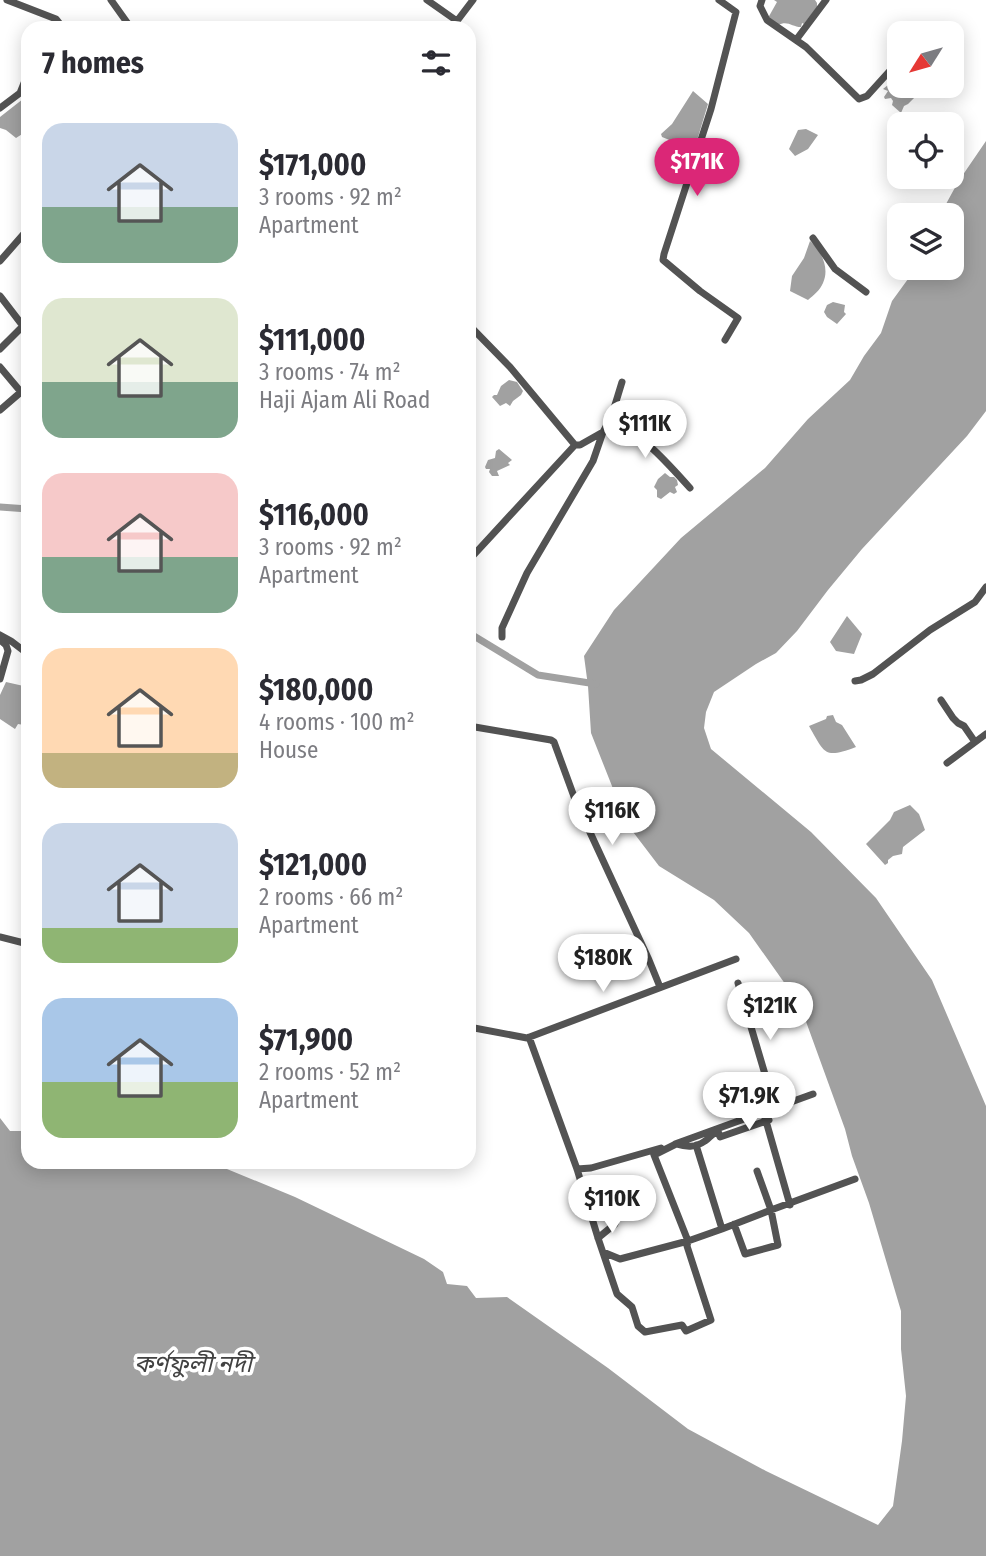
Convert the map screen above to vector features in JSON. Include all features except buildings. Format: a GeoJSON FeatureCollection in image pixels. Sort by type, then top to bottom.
{"type":"FeatureCollection","features":[{"type":"Feature","properties":{"kind":"street"},"geometry":{"type":"LineString","coordinates":[[7,0],[58,21]]}},
{"type":"Feature","properties":{"kind":"street"},"geometry":{"type":"LineString","coordinates":[[111,0],[126,21]]}},
{"type":"Feature","properties":{"kind":"street"},"geometry":{"type":"LineString","coordinates":[[427,0],[451,21]]}},
{"type":"Feature","properties":{"kind":"street"},"geometry":{"type":"LineString","coordinates":[[456,21],[472,0]]}},
{"type":"Feature","properties":{"kind":"street"},"geometry":{"type":"LineString","coordinates":[[719,0],[736,12],[711,109],[663,260],[738,318],[725,340]]}},
{"type":"Feature","properties":{"kind":"street"},"geometry":{"type":"LineString","coordinates":[[762,0],[761,6],[767,20],[806,47],[859,99],[867,96],[887,74]]}},
{"type":"Feature","properties":{"kind":"street"},"geometry":{"type":"LineString","coordinates":[[796,40],[826,0]]}},
{"type":"Feature","properties":{"kind":"street"},"geometry":{"type":"LineString","coordinates":[[0,108],[21,90]]}},
{"type":"Feature","properties":{"kind":"street"},"geometry":{"type":"LineString","coordinates":[[0,261],[21,237]]}},
{"type":"Feature","properties":{"kind":"street"},"geometry":{"type":"LineString","coordinates":[[813,238],[835,269],[866,292]]}},
{"type":"Feature","properties":{"kind":"street"},"geometry":{"type":"LineString","coordinates":[[0,296],[21,323]]}},
{"type":"Feature","properties":{"kind":"street"},"geometry":{"type":"LineString","coordinates":[[0,349],[21,328]]}},
{"type":"Feature","properties":{"kind":"street"},"geometry":{"type":"LineString","coordinates":[[476,332],[510,367],[575,445]]}},
{"type":"Feature","properties":{"kind":"street"},"geometry":{"type":"LineString","coordinates":[[0,367],[21,391]]}},
{"type":"Feature","properties":{"kind":"street"},"geometry":{"type":"LineString","coordinates":[[502,637],[502,628],[527,573],[593,461],[622,382]]}},
{"type":"Feature","properties":{"kind":"street"},"geometry":{"type":"LineString","coordinates":[[0,410],[21,393]]}},
{"type":"Feature","properties":{"kind":"street"},"geometry":{"type":"LineString","coordinates":[[611,418],[632,430],[665,460],[690,488]]}},
{"type":"Feature","properties":{"kind":"street"},"geometry":{"type":"LineString","coordinates":[[476,552],[575,445],[580,445],[603,432]]}},
{"type":"Feature","properties":{"kind":"street"},"geometry":{"type":"LineString","coordinates":[[855,681],[873,674],[930,630],[975,602],[986,587]]}},
{"type":"Feature","properties":{"kind":"street"},"geometry":{"type":"LineString","coordinates":[[0,637],[21,649]]}},
{"type":"Feature","properties":{"kind":"street"},"geometry":{"type":"LineString","coordinates":[[0,637],[8,651],[0,679]]}},
{"type":"Feature","properties":{"kind":"street"},"geometry":{"type":"LineString","coordinates":[[941,700],[975,743]]}},
{"type":"Feature","properties":{"kind":"street"},"geometry":{"type":"LineString","coordinates":[[476,727],[554,742],[576,802],[660,988]]}},
{"type":"Feature","properties":{"kind":"street"},"geometry":{"type":"LineString","coordinates":[[947,763],[986,734]]}},
{"type":"Feature","properties":{"kind":"street"},"geometry":{"type":"LineString","coordinates":[[0,937],[21,942]]}},
{"type":"Feature","properties":{"kind":"street"},"geometry":{"type":"LineString","coordinates":[[476,1028],[527,1038],[736,959]]}},
{"type":"Feature","properties":{"kind":"street"},"geometry":{"type":"LineString","coordinates":[[738,984],[775,1108]]}},
{"type":"Feature","properties":{"kind":"street"},"geometry":{"type":"LineString","coordinates":[[529,1037],[578,1168],[617,1294],[632,1307],[638,1326],[645,1332],[682,1325],[686,1331],[711,1320],[687,1246],[688,1241],[654,1155],[676,1144],[689,1147],[696,1145],[718,1131],[720,1137],[768,1120]]}},
{"type":"Feature","properties":{"kind":"street"},"geometry":{"type":"LineString","coordinates":[[578,1168],[592,1168],[676,1144],[813,1094]]}},
{"type":"Feature","properties":{"kind":"street"},"geometry":{"type":"LineString","coordinates":[[763,1112],[768,1120],[790,1205]]}},
{"type":"Feature","properties":{"kind":"street"},"geometry":{"type":"LineString","coordinates":[[696,1145],[722,1228]]}},
{"type":"Feature","properties":{"kind":"street"},"geometry":{"type":"LineString","coordinates":[[734,1224],[745,1254],[778,1245],[771,1210],[757,1171]]}},
{"type":"Feature","properties":{"kind":"street"},"geometry":{"type":"LineString","coordinates":[[603,1252],[620,1259],[688,1241],[855,1180]]}},
{"type":"Feature","properties":{"kind":"street"},"geometry":{"type":"LineString","coordinates":[[588,1204],[607,1201],[611,1203],[615,1224],[598,1238]]}},
{"type":"Feature","properties":{"kind":"water"},"geometry":{"type":"Polygon","coordinates":[[[774,0],[815,0],[817,7],[801,27],[787,23],[778,25],[768,18],[777,2],[774,0]]]}},
{"type":"Feature","properties":{"kind":"water"},"geometry":{"type":"Polygon","coordinates":[[[693,91],[708,104],[695,147],[683,153],[661,134],[672,124],[693,91]]]}},
{"type":"Feature","properties":{"kind":"water"},"geometry":{"type":"Polygon","coordinates":[[[891,98],[914,98],[901,112],[892,105],[891,98]]]}},
{"type":"Feature","properties":{"kind":"water"},"geometry":{"type":"Polygon","coordinates":[[[21,101],[21,135],[16,138],[0,128],[0,117],[21,101]]]}},
{"type":"Feature","properties":{"kind":"water"},"geometry":{"type":"Polygon","coordinates":[[[806,129],[818,135],[808,149],[795,156],[789,149],[798,130],[806,129]]]}},
{"type":"Feature","properties":{"kind":"water","name":"কর্ণফুলী নদী"},"geometry":{"type":"Polygon","coordinates":[[[986,141],[986,411],[967,436],[862,549],[797,631],[776,653],[714,692],[706,712],[704,728],[711,749],[811,832],[876,898],[932,980],[986,1106],[986,1556],[0,1556],[0,1118],[10,1131],[21,1131],[21,1169],[227,1169],[295,1197],[424,1259],[443,1272],[447,1284],[467,1286],[476,1298],[507,1297],[608,1368],[688,1429],[766,1471],[878,1525],[893,1506],[906,1396],[901,1349],[901,1311],[845,1129],[800,1005],[749,933],[714,900],[659,866],[627,824],[591,733],[584,656],[614,610],[681,538],[765,468],[808,419],[850,380],[881,333],[892,301],[907,280],[964,280],[964,203],[947,203],[954,189],[964,189],[964,173],[986,141]]]}},
{"type":"Feature","properties":{"kind":"water"},"geometry":{"type":"Polygon","coordinates":[[[810,241],[821,254],[825,277],[822,286],[808,300],[790,291],[792,276],[804,258],[810,241]]]}},
{"type":"Feature","properties":{"kind":"water"},"geometry":{"type":"Polygon","coordinates":[[[833,302],[845,305],[846,314],[837,324],[824,312],[827,305],[833,302]]]}},
{"type":"Feature","properties":{"kind":"water"},"geometry":{"type":"Polygon","coordinates":[[[509,380],[517,382],[523,391],[510,406],[506,403],[500,406],[492,397],[497,395],[501,386],[509,380]]]}},
{"type":"Feature","properties":{"kind":"water"},"geometry":{"type":"Polygon","coordinates":[[[499,449],[512,460],[508,463],[510,465],[497,471],[499,476],[492,476],[490,469],[485,467],[488,460],[495,458],[499,449]]]}},
{"type":"Feature","properties":{"kind":"water"},"geometry":{"type":"Polygon","coordinates":[[[665,473],[677,480],[677,492],[670,492],[661,499],[657,497],[654,487],[665,473]]]}},
{"type":"Feature","properties":{"kind":"water"},"geometry":{"type":"Polygon","coordinates":[[[847,616],[862,634],[854,654],[836,651],[830,642],[847,616]]]}},
{"type":"Feature","properties":{"kind":"water"},"geometry":{"type":"Polygon","coordinates":[[[6,682],[21,685],[21,724],[18,724],[15,729],[0,719],[0,695],[6,682]]]}},
{"type":"Feature","properties":{"kind":"water"},"geometry":{"type":"Polygon","coordinates":[[[833,715],[856,747],[837,753],[822,748],[809,726],[833,715]]]}},
{"type":"Feature","properties":{"kind":"water"},"geometry":{"type":"Polygon","coordinates":[[[910,805],[919,814],[925,830],[903,847],[902,854],[893,856],[885,865],[866,844],[890,820],[894,812],[910,805]]]}},
{"type":"Feature","properties":{"kind":"waterway"},"geometry":{"type":"LineString","coordinates":[[0,507],[21,508]]}},
{"type":"Feature","properties":{"kind":"waterway"},"geometry":{"type":"LineString","coordinates":[[476,637],[538,675],[596,684]]}}]}
